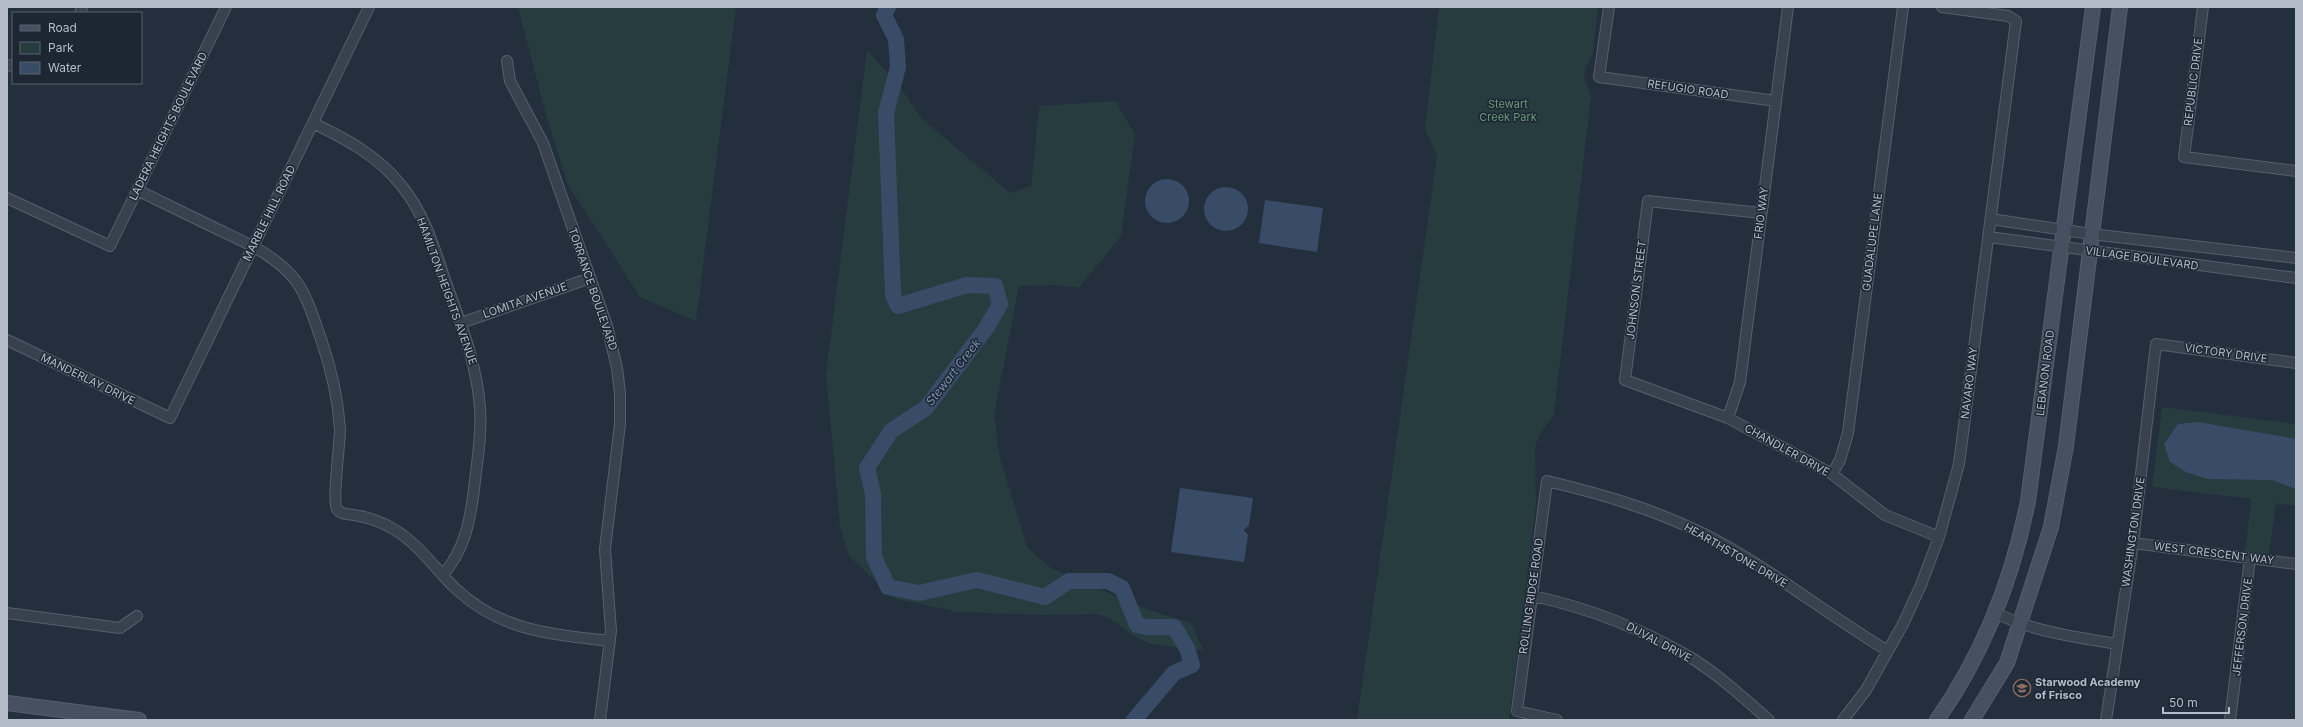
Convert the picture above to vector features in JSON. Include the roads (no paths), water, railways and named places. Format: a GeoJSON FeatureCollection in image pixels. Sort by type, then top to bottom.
{"type":"FeatureCollection","features":[{"type":"Feature","properties":{"kind":"main road","name":"LEBANON ROAD"},"geometry":{"type":"LineString","coordinates":[[1937,720],[1950,702],[1996,613],[2019,547],[2028,501],[2093,7]]}},
{"type":"Feature","properties":{"kind":"main road"},"geometry":{"type":"LineString","coordinates":[[1972,720],[2007,663],[2051,527],[2066,446],[2120,7]]}},
{"type":"Feature","properties":{"kind":"main road"},"geometry":{"type":"LineString","coordinates":[[7,703],[139,720]]}},
{"type":"Feature","properties":{"kind":"street","name":"LADERA HEIGHTS BOULEVARD"},"geometry":{"type":"LineString","coordinates":[[7,198],[110,246],[226,7]]}},
{"type":"Feature","properties":{"kind":"street","name":"MARBLE HILL ROAD"},"geometry":{"type":"LineString","coordinates":[[170,418],[369,7]]}},
{"type":"Feature","properties":{"kind":"street","name":"REFUGIO ROAD"},"geometry":{"type":"LineString","coordinates":[[1609,7],[1600,77],[1776,100]]}},
{"type":"Feature","properties":{"kind":"street","name":"FRIO WAY"},"geometry":{"type":"LineString","coordinates":[[1728,418],[1740,382],[1788,7]]}},
{"type":"Feature","properties":{"kind":"street","name":"GUADALUPE LANE"},"geometry":{"type":"LineString","coordinates":[[1832,474],[1840,460],[1848,433],[1903,7]]}},
{"type":"Feature","properties":{"kind":"street","name":"NAVARO WAY"},"geometry":{"type":"LineString","coordinates":[[1843,720],[1866,690],[1888,651],[1921,585],[1939,538],[1959,464],[2016,21],[2008,16],[1942,7]]}},
{"type":"Feature","properties":{"kind":"street","name":"REPUBLIC DRIVE"},"geometry":{"type":"LineString","coordinates":[[2203,7],[2184,157],[2296,171]]}},
{"type":"Feature","properties":{"kind":"street","name":"TORRANCE BOULEVARD"},"geometry":{"type":"LineString","coordinates":[[507,61],[510,81],[540,137],[612,342],[620,394],[619,432],[606,542],[606,570],[611,610],[610,641],[600,720]]}},
{"type":"Feature","properties":{"kind":"street","name":"HAMILTON HEIGHTS AVENUE"},"geometry":{"type":"LineString","coordinates":[[312,123],[365,151],[383,166],[401,186],[418,211],[430,235],[472,358],[478,383],[480,438],[468,530],[459,553],[443,575]]}},
{"type":"Feature","properties":{"kind":"street"},"geometry":{"type":"LineString","coordinates":[[137,190],[253,246],[277,262],[299,286],[310,307],[328,360],[336,392],[339,425],[339,457],[335,499],[336,508],[341,513],[374,520],[398,532],[416,547],[443,575],[479,607],[510,624],[545,633],[610,641]]}},
{"type":"Feature","properties":{"kind":"street","name":"JOHNSON STREET"},"geometry":{"type":"LineString","coordinates":[[1625,380],[1648,201],[1761,213]]}},
{"type":"Feature","properties":{"kind":"street","name":"VILLAGE BOULEVARD"},"geometry":{"type":"LineString","coordinates":[[1991,219],[2092,234],[2296,258]]}},
{"type":"Feature","properties":{"kind":"street","name":"VILLAGE BOULEVARD"},"geometry":{"type":"LineString","coordinates":[[1988,237],[2090,252],[2296,278]]}},
{"type":"Feature","properties":{"kind":"street"},"geometry":{"type":"LineString","coordinates":[[2145,259],[2147,241]]}},
{"type":"Feature","properties":{"kind":"street","name":"LOMITA AVENUE"},"geometry":{"type":"LineString","coordinates":[[460,323],[590,278]]}},
{"type":"Feature","properties":{"kind":"street","name":"MANDERLAY DRIVE"},"geometry":{"type":"LineString","coordinates":[[7,340],[170,418]]}},
{"type":"Feature","properties":{"kind":"street","name":"VICTORY DRIVE"},"geometry":{"type":"LineString","coordinates":[[2156,344],[2296,363]]}},
{"type":"Feature","properties":{"kind":"street","name":"WASHINGTON DRIVE"},"geometry":{"type":"LineString","coordinates":[[2106,720],[2133,543],[2156,344]]}},
{"type":"Feature","properties":{"kind":"street","name":"CHANDLER DRIVE"},"geometry":{"type":"LineString","coordinates":[[1625,380],[1728,418],[1832,474],[1885,515],[1939,538]]}},
{"type":"Feature","properties":{"kind":"street","name":"ROLLING RIDGE ROAD"},"geometry":{"type":"LineString","coordinates":[[1547,482],[1533,596],[1523,651],[1517,711],[1557,720]]}},
{"type":"Feature","properties":{"kind":"street","name":"HEARTHSTONE DRIVE"},"geometry":{"type":"LineString","coordinates":[[1547,482],[1607,496],[1642,507],[1705,535],[1784,582],[1857,633],[1888,651]]}},
{"type":"Feature","properties":{"kind":"street","name":"WEST CRESCENT WAY"},"geometry":{"type":"LineString","coordinates":[[2133,543],[2296,564]]}},
{"type":"Feature","properties":{"kind":"street","name":"JEFFERSON DRIVE"},"geometry":{"type":"LineString","coordinates":[[2230,720],[2250,558]]}},
{"type":"Feature","properties":{"kind":"street","name":"DUVAL DRIVE"},"geometry":{"type":"LineString","coordinates":[[1533,596],[1570,604],[1627,624],[1687,656],[1724,682],[1769,720]]}},
{"type":"Feature","properties":{"kind":"street"},"geometry":{"type":"LineString","coordinates":[[7,612],[120,628],[137,616]]}},
{"type":"Feature","properties":{"kind":"street"},"geometry":{"type":"LineString","coordinates":[[1996,613],[2019,624],[2062,635],[2117,644]]}},
{"type":"Feature","properties":{"kind":"water"},"geometry":{"type":"Polygon","coordinates":[[[1167,179],[1179,183],[1185,189],[1189,201],[1185,213],[1179,219],[1167,223],[1155,219],[1149,213],[1145,201],[1149,189],[1155,183],[1167,179]]]}},
{"type":"Feature","properties":{"kind":"water"},"geometry":{"type":"Polygon","coordinates":[[[1222,187],[1230,187],[1242,193],[1248,205],[1248,213],[1242,225],[1230,231],[1222,231],[1210,225],[1204,213],[1204,205],[1210,193],[1222,187]]]}},
{"type":"Feature","properties":{"kind":"water"},"geometry":{"type":"Polygon","coordinates":[[[1265,200],[1323,208],[1317,252],[1259,243],[1265,200]]]}},
{"type":"Feature","properties":{"kind":"water"},"geometry":{"type":"Polygon","coordinates":[[[2198,422],[2296,439],[2296,489],[2272,480],[2208,479],[2186,472],[2170,462],[2164,444],[2178,424],[2198,422]]]}},
{"type":"Feature","properties":{"kind":"water"},"geometry":{"type":"Polygon","coordinates":[[[1180,488],[1253,498],[1249,525],[1244,530],[1248,535],[1244,562],[1171,552],[1180,488]]]}},
{"type":"Feature","properties":{"kind":"waterway","name":"Stewart Creek"},"geometry":{"type":"LineString","coordinates":[[888,7],[884,15],[896,39],[898,67],[886,113],[893,295],[898,306],[967,285],[995,286],[1000,304],[987,327],[926,408],[891,431],[867,468],[873,494],[874,557],[888,587],[919,593],[977,580],[1045,597],[1069,581],[1108,581],[1122,588],[1137,625],[1146,627],[1174,627],[1187,648],[1192,665],[1174,673],[1134,720]]}},
{"type":"Feature","properties":{"kind":"place","name":"Starwood Academy of Frisco"},"geometry":{"type":"Point","coordinates":[2022,688]}},
{"type":"Feature","properties":{"kind":"park label","name":"Stewart Creek Park"},"geometry":{"type":"Point","coordinates":[1508,110]}}]}
